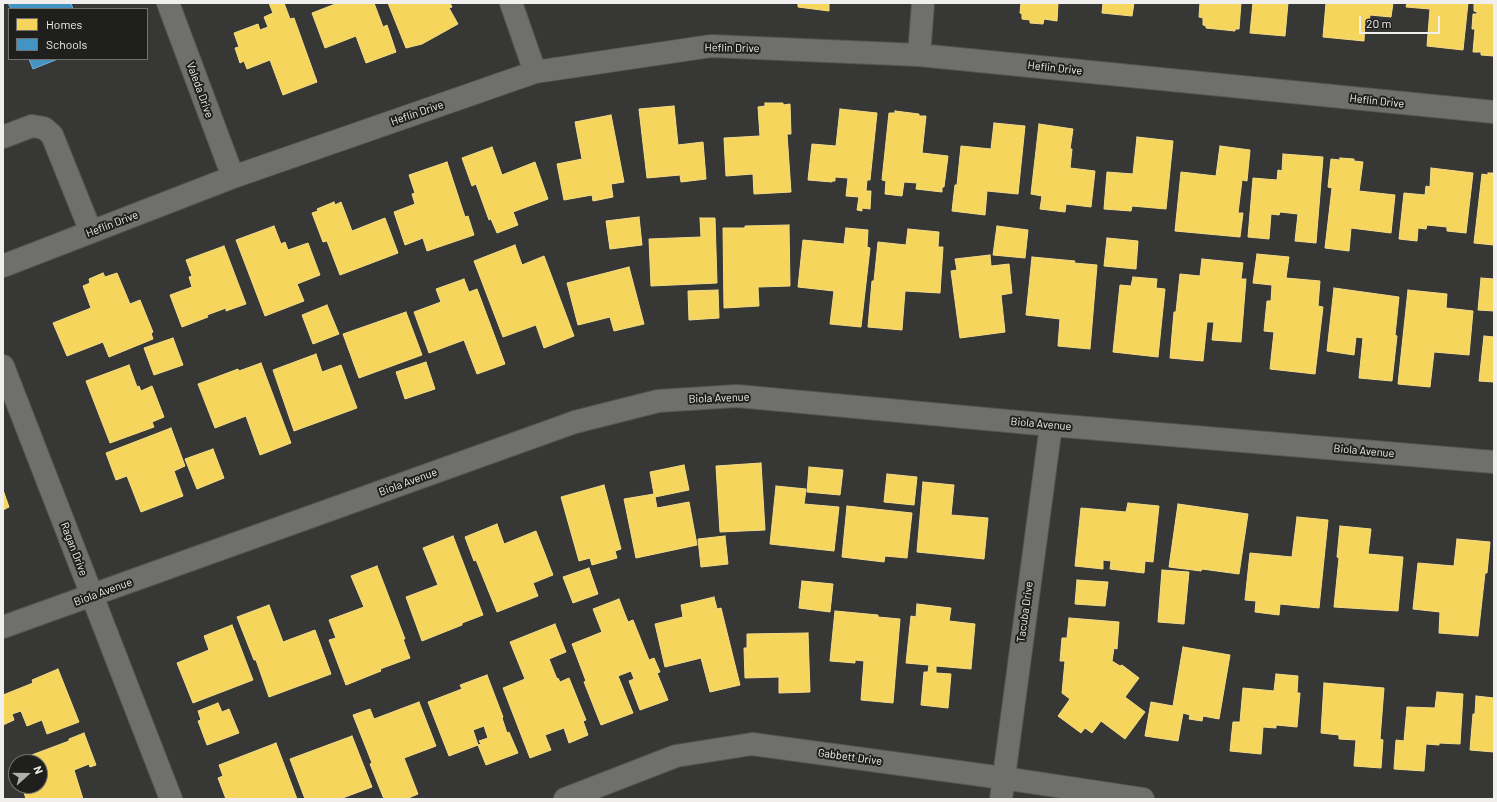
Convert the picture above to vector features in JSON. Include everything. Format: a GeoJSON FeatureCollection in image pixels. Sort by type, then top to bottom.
{"type":"FeatureCollection","features":[{"type":"Feature","properties":{"kind":"street","name":"Valeda Drive"},"geometry":{"type":"LineString","coordinates":[[168,3],[233,177]]}},
{"type":"Feature","properties":{"kind":"street"},"geometry":{"type":"LineString","coordinates":[[511,3],[535,72]]}},
{"type":"Feature","properties":{"kind":"street"},"geometry":{"type":"LineString","coordinates":[[919,55],[924,3]]}},
{"type":"Feature","properties":{"kind":"street","name":"Heflin Drive"},"geometry":{"type":"LineString","coordinates":[[3,266],[233,177],[535,72],[711,46],[919,55],[1494,112]]}},
{"type":"Feature","properties":{"kind":"street"},"geometry":{"type":"LineString","coordinates":[[3,137],[32,126],[44,128],[52,135],[91,232]]}},
{"type":"Feature","properties":{"kind":"street","name":"Ragan Drive"},"geometry":{"type":"LineString","coordinates":[[3,366],[171,799]]}},
{"type":"Feature","properties":{"kind":"street","name":"Biola Avenue"},"geometry":{"type":"LineString","coordinates":[[3,627],[575,422],[658,402],[737,396],[1051,425],[1494,462]]}},
{"type":"Feature","properties":{"kind":"street","name":"Tacuba Drive"},"geometry":{"type":"LineString","coordinates":[[1001,799],[1051,425]]}},
{"type":"Feature","properties":{"kind":"street","name":"Gabbett Drive"},"geometry":{"type":"LineString","coordinates":[[565,799],[676,756],[752,744],[1003,778],[1143,799]]}},
{"type":"Feature","properties":{"kind":"building: Homes"},"geometry":{"type":"Polygon","coordinates":[[[269,3],[284,3],[290,19],[294,18],[317,82],[283,95],[270,60],[247,69],[244,61],[240,63],[235,48],[239,47],[234,33],[258,24],[260,30],[268,27],[264,17],[273,13],[269,3]]]}},
{"type":"Feature","properties":{"kind":"building: Homes"},"geometry":{"type":"Polygon","coordinates":[[[338,3],[374,3],[383,27],[387,25],[396,52],[366,63],[356,36],[325,48],[312,13],[338,3]]]}},
{"type":"Feature","properties":{"kind":"building: Homes"},"geometry":{"type":"Polygon","coordinates":[[[388,3],[450,3],[452,7],[449,8],[458,24],[422,44],[406,48],[388,3]]]}},
{"type":"Feature","properties":{"kind":"building: Homes"},"geometry":{"type":"Polygon","coordinates":[[[798,3],[829,3],[829,11],[798,7],[798,3]]]}},
{"type":"Feature","properties":{"kind":"building: Homes"},"geometry":{"type":"Polygon","coordinates":[[[1021,3],[1058,3],[1057,21],[1044,19],[1043,24],[1030,23],[1030,20],[1022,19],[1022,14],[1020,13],[1021,3]]]}},
{"type":"Feature","properties":{"kind":"building: Homes"},"geometry":{"type":"Polygon","coordinates":[[[1103,3],[1134,3],[1132,16],[1102,13],[1103,3]]]}},
{"type":"Feature","properties":{"kind":"building: Homes"},"geometry":{"type":"Polygon","coordinates":[[[1200,3],[1241,3],[1239,29],[1235,29],[1235,31],[1206,28],[1206,26],[1203,25],[1203,18],[1199,17],[1200,3]]]}},
{"type":"Feature","properties":{"kind":"building: Homes"},"geometry":{"type":"Polygon","coordinates":[[[1253,3],[1288,3],[1285,36],[1250,33],[1253,3]]]}},
{"type":"Feature","properties":{"kind":"building: Homes"},"geometry":{"type":"Polygon","coordinates":[[[1326,3],[1393,3],[1391,17],[1370,15],[1369,23],[1365,23],[1364,41],[1323,37],[1326,3]]]}},
{"type":"Feature","properties":{"kind":"building: Homes"},"geometry":{"type":"Polygon","coordinates":[[[1407,3],[1468,3],[1463,50],[1427,46],[1430,9],[1406,7],[1407,3]]]}},
{"type":"Feature","properties":{"kind":"building: Homes"},"geometry":{"type":"Polygon","coordinates":[[[1474,3],[1494,3],[1494,56],[1481,55],[1481,52],[1473,52],[1475,29],[1472,29],[1473,14],[1477,14],[1477,12],[1474,11],[1474,3]]]}},
{"type":"Feature","properties":{"kind":"building: Homes"},"geometry":{"type":"Polygon","coordinates":[[[765,103],[783,103],[783,105],[790,104],[791,134],[787,134],[791,192],[754,194],[753,174],[726,176],[724,138],[760,136],[758,107],[765,106],[765,103]]]}},
{"type":"Feature","properties":{"kind":"building: Homes"},"geometry":{"type":"Polygon","coordinates":[[[674,106],[678,145],[703,142],[706,179],[681,182],[680,175],[647,178],[639,109],[674,106]]]}},
{"type":"Feature","properties":{"kind":"building: Homes"},"geometry":{"type":"Polygon","coordinates":[[[840,109],[877,113],[870,180],[867,180],[866,191],[871,191],[870,209],[862,208],[862,211],[857,210],[859,197],[846,196],[848,178],[835,177],[835,181],[832,182],[808,180],[812,144],[836,146],[840,109]]]}},
{"type":"Feature","properties":{"kind":"building: Homes"},"geometry":{"type":"Polygon","coordinates":[[[895,111],[926,116],[922,153],[948,156],[942,192],[916,189],[917,183],[904,182],[902,196],[885,194],[886,181],[882,180],[889,113],[895,113],[895,111]]]}},
{"type":"Feature","properties":{"kind":"building: Homes"},"geometry":{"type":"Polygon","coordinates":[[[611,115],[624,182],[611,184],[613,197],[593,201],[592,195],[564,200],[557,164],[582,159],[575,122],[611,115]]]}},
{"type":"Feature","properties":{"kind":"building: Homes"},"geometry":{"type":"Polygon","coordinates":[[[994,123],[1025,126],[1018,194],[987,191],[985,215],[952,211],[955,185],[957,185],[961,146],[991,149],[994,123]]]}},
{"type":"Feature","properties":{"kind":"building: Homes"},"geometry":{"type":"Polygon","coordinates":[[[1039,124],[1073,129],[1070,149],[1072,149],[1070,168],[1095,171],[1091,207],[1066,204],[1065,212],[1040,209],[1042,196],[1031,194],[1039,124]]]}},
{"type":"Feature","properties":{"kind":"building: Homes"},"geometry":{"type":"Polygon","coordinates":[[[1137,137],[1173,141],[1166,209],[1132,206],[1131,211],[1104,209],[1107,172],[1133,174],[1137,137]]]}},
{"type":"Feature","properties":{"kind":"building: Homes"},"geometry":{"type":"Polygon","coordinates":[[[1220,146],[1250,150],[1247,181],[1242,180],[1238,213],[1243,213],[1240,237],[1175,231],[1181,172],[1216,176],[1220,146]]]}},
{"type":"Feature","properties":{"kind":"building: Homes"},"geometry":{"type":"Polygon","coordinates":[[[492,147],[502,175],[535,162],[548,199],[513,212],[518,225],[497,233],[491,219],[489,220],[476,184],[472,186],[462,158],[492,147]]]}},
{"type":"Feature","properties":{"kind":"building: Homes"},"geometry":{"type":"Polygon","coordinates":[[[1283,154],[1323,157],[1316,243],[1295,241],[1298,214],[1280,212],[1279,215],[1271,214],[1269,239],[1248,237],[1253,178],[1277,180],[1278,170],[1282,171],[1283,154]]]}},
{"type":"Feature","properties":{"kind":"building: Homes"},"geometry":{"type":"Polygon","coordinates":[[[1340,158],[1354,159],[1354,161],[1363,162],[1359,191],[1395,195],[1391,233],[1351,228],[1349,251],[1325,248],[1332,188],[1328,187],[1331,159],[1340,160],[1340,158]]]}},
{"type":"Feature","properties":{"kind":"building: Homes"},"geometry":{"type":"Polygon","coordinates":[[[447,162],[465,217],[468,216],[474,235],[427,251],[423,238],[405,245],[394,212],[415,204],[412,194],[415,193],[409,175],[447,162]]]}},
{"type":"Feature","properties":{"kind":"building: Homes"},"geometry":{"type":"Polygon","coordinates":[[[1431,168],[1473,173],[1466,233],[1447,231],[1447,227],[1427,225],[1426,229],[1418,228],[1417,241],[1399,239],[1404,193],[1425,195],[1426,186],[1430,187],[1431,168]]]}},
{"type":"Feature","properties":{"kind":"building: Homes"},"geometry":{"type":"Polygon","coordinates":[[[1488,173],[1494,173],[1494,245],[1474,243],[1482,174],[1488,175],[1488,173]]]}},
{"type":"Feature","properties":{"kind":"building: Homes"},"geometry":{"type":"Polygon","coordinates":[[[334,202],[335,205],[341,202],[352,231],[385,218],[398,253],[340,275],[327,241],[323,242],[312,213],[318,211],[317,209],[334,202]]]}},
{"type":"Feature","properties":{"kind":"building: Homes"},"geometry":{"type":"Polygon","coordinates":[[[639,217],[642,245],[610,249],[606,221],[639,217]]]}},
{"type":"Feature","properties":{"kind":"building: Homes"},"geometry":{"type":"Polygon","coordinates":[[[700,218],[715,218],[717,283],[651,286],[649,239],[701,237],[700,218]]]}},
{"type":"Feature","properties":{"kind":"building: Homes"},"geometry":{"type":"Polygon","coordinates":[[[789,225],[790,286],[758,287],[759,306],[724,308],[723,228],[789,225]]]}},
{"type":"Feature","properties":{"kind":"building: Homes"},"geometry":{"type":"Polygon","coordinates":[[[274,226],[281,244],[285,242],[288,250],[308,243],[320,275],[297,284],[304,301],[265,316],[236,240],[274,226]]]}},
{"type":"Feature","properties":{"kind":"building: Homes"},"geometry":{"type":"Polygon","coordinates":[[[997,226],[1028,230],[1025,258],[993,255],[997,226]]]}},
{"type":"Feature","properties":{"kind":"building: Homes"},"geometry":{"type":"Polygon","coordinates":[[[846,228],[868,230],[867,247],[870,248],[861,327],[830,324],[834,291],[798,287],[803,240],[844,244],[846,228]]]}},
{"type":"Feature","properties":{"kind":"building: Homes"},"geometry":{"type":"Polygon","coordinates":[[[908,229],[939,232],[938,247],[943,247],[940,293],[905,291],[902,330],[868,327],[872,281],[874,281],[878,242],[906,245],[908,229]]]}},
{"type":"Feature","properties":{"kind":"building: Homes"},"geometry":{"type":"Polygon","coordinates":[[[1107,238],[1138,241],[1136,269],[1104,266],[1107,238]]]}},
{"type":"Feature","properties":{"kind":"building: Homes"},"geometry":{"type":"Polygon","coordinates":[[[515,245],[522,265],[544,256],[574,336],[544,348],[536,325],[503,337],[474,261],[515,245]]]}},
{"type":"Feature","properties":{"kind":"building: Homes"},"geometry":{"type":"Polygon","coordinates":[[[224,246],[246,304],[226,311],[226,308],[182,327],[170,295],[192,287],[189,277],[192,276],[186,260],[224,246]]]}},
{"type":"Feature","properties":{"kind":"building: Homes"},"geometry":{"type":"Polygon","coordinates":[[[1257,254],[1289,257],[1286,278],[1320,281],[1318,306],[1323,307],[1315,374],[1270,369],[1274,332],[1264,331],[1267,301],[1271,301],[1272,285],[1253,283],[1257,254]]]}},
{"type":"Feature","properties":{"kind":"building: Homes"},"geometry":{"type":"Polygon","coordinates":[[[990,255],[991,266],[1009,264],[1012,293],[1001,295],[1005,332],[960,338],[951,271],[957,270],[955,259],[990,255]]]}},
{"type":"Feature","properties":{"kind":"building: Homes"},"geometry":{"type":"Polygon","coordinates":[[[1032,257],[1075,261],[1074,263],[1097,265],[1090,349],[1058,346],[1060,319],[1026,315],[1032,257]]]}},
{"type":"Feature","properties":{"kind":"building: Homes"},"geometry":{"type":"Polygon","coordinates":[[[1202,259],[1243,263],[1241,279],[1246,279],[1241,342],[1212,340],[1214,322],[1207,322],[1203,361],[1170,358],[1174,312],[1176,312],[1180,274],[1200,276],[1202,259]]]}},
{"type":"Feature","properties":{"kind":"building: Homes"},"geometry":{"type":"Polygon","coordinates":[[[629,267],[644,324],[614,331],[610,317],[578,325],[567,283],[629,267]]]}},
{"type":"Feature","properties":{"kind":"building: Homes"},"geometry":{"type":"Polygon","coordinates":[[[103,273],[105,277],[117,273],[130,304],[140,300],[153,332],[151,333],[153,339],[109,357],[103,342],[67,356],[53,323],[91,308],[83,286],[90,283],[89,279],[103,273]]]}},
{"type":"Feature","properties":{"kind":"building: Homes"},"geometry":{"type":"Polygon","coordinates":[[[1133,277],[1157,279],[1156,288],[1165,289],[1158,357],[1113,352],[1120,285],[1131,286],[1133,277]]]}},
{"type":"Feature","properties":{"kind":"building: Homes"},"geometry":{"type":"Polygon","coordinates":[[[1481,278],[1494,279],[1494,311],[1478,310],[1481,278]]]}},
{"type":"Feature","properties":{"kind":"building: Homes"},"geometry":{"type":"Polygon","coordinates":[[[464,279],[469,292],[477,289],[505,364],[477,374],[464,340],[429,353],[414,312],[441,302],[436,289],[464,279]]]}},
{"type":"Feature","properties":{"kind":"building: Homes"},"geometry":{"type":"Polygon","coordinates":[[[1334,288],[1399,297],[1395,335],[1397,336],[1392,381],[1359,378],[1363,338],[1356,337],[1354,355],[1327,351],[1334,288]]]}},
{"type":"Feature","properties":{"kind":"building: Homes"},"geometry":{"type":"Polygon","coordinates":[[[718,290],[719,318],[689,320],[688,291],[718,290]]]}},
{"type":"Feature","properties":{"kind":"building: Homes"},"geometry":{"type":"Polygon","coordinates":[[[1408,290],[1447,294],[1446,308],[1473,311],[1469,355],[1434,352],[1430,387],[1398,384],[1408,290]]]}},
{"type":"Feature","properties":{"kind":"building: Homes"},"geometry":{"type":"Polygon","coordinates":[[[327,305],[339,334],[313,344],[302,315],[327,305]]]}},
{"type":"Feature","properties":{"kind":"building: Homes"},"geometry":{"type":"Polygon","coordinates":[[[406,312],[422,355],[359,378],[343,334],[406,312]]]}},
{"type":"Feature","properties":{"kind":"building: Homes"},"geometry":{"type":"Polygon","coordinates":[[[1484,336],[1494,337],[1494,382],[1479,381],[1484,336]]]}},
{"type":"Feature","properties":{"kind":"building: Homes"},"geometry":{"type":"Polygon","coordinates":[[[173,338],[183,365],[154,375],[144,348],[173,338]]]}},
{"type":"Feature","properties":{"kind":"building: Homes"},"geometry":{"type":"Polygon","coordinates":[[[316,354],[322,372],[341,365],[357,408],[294,431],[273,370],[316,354]]]}},
{"type":"Feature","properties":{"kind":"building: Homes"},"geometry":{"type":"Polygon","coordinates":[[[426,362],[435,389],[405,399],[396,372],[426,362]]]}},
{"type":"Feature","properties":{"kind":"building: Homes"},"geometry":{"type":"Polygon","coordinates":[[[261,363],[291,443],[260,455],[246,416],[215,428],[198,384],[238,369],[239,371],[261,363]]]}},
{"type":"Feature","properties":{"kind":"building: Homes"},"geometry":{"type":"Polygon","coordinates":[[[129,365],[137,387],[139,386],[141,391],[152,386],[164,417],[152,422],[154,427],[110,443],[86,381],[129,365]]]}},
{"type":"Feature","properties":{"kind":"building: Homes"},"geometry":{"type":"Polygon","coordinates":[[[171,428],[185,466],[174,471],[183,496],[141,512],[127,476],[116,480],[106,453],[171,428]]]}},
{"type":"Feature","properties":{"kind":"building: Homes"},"geometry":{"type":"Polygon","coordinates":[[[213,449],[224,478],[197,489],[185,459],[213,449]]]}},
{"type":"Feature","properties":{"kind":"building: Homes"},"geometry":{"type":"Polygon","coordinates":[[[761,463],[765,530],[720,532],[716,466],[761,463]]]}},
{"type":"Feature","properties":{"kind":"building: Homes"},"geometry":{"type":"Polygon","coordinates":[[[684,465],[689,490],[655,497],[657,508],[689,502],[697,545],[636,558],[624,499],[654,494],[650,472],[684,465]]]}},
{"type":"Feature","properties":{"kind":"building: Homes"},"geometry":{"type":"Polygon","coordinates":[[[809,467],[843,470],[840,495],[807,492],[809,467]]]}},
{"type":"Feature","properties":{"kind":"building: Homes"},"geometry":{"type":"Polygon","coordinates":[[[887,474],[917,477],[914,505],[884,502],[887,474]]]}},
{"type":"Feature","properties":{"kind":"building: Homes"},"geometry":{"type":"Polygon","coordinates":[[[923,482],[954,485],[951,515],[988,518],[984,559],[917,552],[923,482]]]}},
{"type":"Feature","properties":{"kind":"building: Homes"},"geometry":{"type":"Polygon","coordinates":[[[604,485],[621,549],[615,551],[617,558],[592,565],[590,558],[579,561],[561,497],[604,485]]]}},
{"type":"Feature","properties":{"kind":"building: Homes"},"geometry":{"type":"Polygon","coordinates":[[[776,486],[806,489],[804,504],[839,507],[834,551],[770,544],[776,486]]]}},
{"type":"Feature","properties":{"kind":"building: Homes"},"geometry":{"type":"Polygon","coordinates":[[[3,490],[9,507],[3,510],[3,490]]]}},
{"type":"Feature","properties":{"kind":"building: Homes"},"geometry":{"type":"Polygon","coordinates":[[[1128,503],[1159,506],[1153,562],[1145,561],[1144,573],[1110,569],[1111,561],[1103,560],[1103,569],[1075,566],[1081,508],[1126,512],[1128,503]]]}},
{"type":"Feature","properties":{"kind":"building: Homes"},"geometry":{"type":"Polygon","coordinates":[[[1178,504],[1248,514],[1239,574],[1202,569],[1201,571],[1169,567],[1178,504]]]}},
{"type":"Feature","properties":{"kind":"building: Homes"},"geometry":{"type":"Polygon","coordinates":[[[847,506],[912,513],[907,558],[885,556],[884,562],[842,557],[847,506]]]}},
{"type":"Feature","properties":{"kind":"building: Homes"},"geometry":{"type":"Polygon","coordinates":[[[1297,517],[1328,520],[1319,608],[1280,604],[1279,615],[1255,612],[1256,601],[1245,600],[1250,553],[1292,557],[1297,517]]]}},
{"type":"Feature","properties":{"kind":"building: Homes"},"geometry":{"type":"Polygon","coordinates":[[[497,524],[504,544],[536,531],[553,575],[533,583],[538,596],[497,612],[465,537],[497,524]]]}},
{"type":"Feature","properties":{"kind":"building: Homes"},"geometry":{"type":"Polygon","coordinates":[[[1340,526],[1371,529],[1368,554],[1403,557],[1398,611],[1334,607],[1339,558],[1337,557],[1340,526]]]}},
{"type":"Feature","properties":{"kind":"building: Homes"},"geometry":{"type":"Polygon","coordinates":[[[453,536],[483,615],[422,641],[406,597],[438,585],[423,548],[453,536]]]}},
{"type":"Feature","properties":{"kind":"building: Homes"},"geometry":{"type":"Polygon","coordinates":[[[725,536],[728,564],[701,567],[698,539],[725,536]]]}},
{"type":"Feature","properties":{"kind":"building: Homes"},"geometry":{"type":"Polygon","coordinates":[[[1457,539],[1490,542],[1478,636],[1439,633],[1440,612],[1413,609],[1418,563],[1454,566],[1457,539]]]}},
{"type":"Feature","properties":{"kind":"building: Homes"},"geometry":{"type":"Polygon","coordinates":[[[377,566],[405,639],[403,639],[410,658],[380,669],[381,671],[346,685],[329,640],[336,638],[329,620],[364,607],[351,576],[377,566]]]}},
{"type":"Feature","properties":{"kind":"building: Homes"},"geometry":{"type":"Polygon","coordinates":[[[589,568],[598,594],[573,603],[563,577],[589,568]]]}},
{"type":"Feature","properties":{"kind":"building: Homes"},"geometry":{"type":"Polygon","coordinates":[[[1162,570],[1189,572],[1184,624],[1158,622],[1162,570]]]}},
{"type":"Feature","properties":{"kind":"building: Homes"},"geometry":{"type":"Polygon","coordinates":[[[1077,580],[1108,582],[1105,606],[1075,604],[1077,580]]]}},
{"type":"Feature","properties":{"kind":"building: Homes"},"geometry":{"type":"Polygon","coordinates":[[[802,581],[833,584],[830,612],[799,608],[802,581]]]}},
{"type":"Feature","properties":{"kind":"building: Homes"},"geometry":{"type":"Polygon","coordinates":[[[714,597],[717,609],[721,608],[740,685],[710,692],[701,658],[665,667],[655,624],[683,617],[681,605],[714,597]]]}},
{"type":"Feature","properties":{"kind":"building: Homes"},"geometry":{"type":"Polygon","coordinates":[[[619,599],[628,622],[633,620],[649,660],[654,658],[660,672],[657,673],[668,700],[640,710],[629,681],[634,679],[631,671],[618,676],[633,713],[601,725],[584,682],[586,681],[572,644],[602,632],[593,609],[619,599]]]}},
{"type":"Feature","properties":{"kind":"building: Homes"},"geometry":{"type":"Polygon","coordinates":[[[917,604],[951,608],[949,621],[975,624],[971,669],[936,666],[936,673],[951,674],[948,708],[921,705],[924,672],[928,672],[929,665],[906,663],[911,616],[916,617],[917,604]]]}},
{"type":"Feature","properties":{"kind":"building: Homes"},"geometry":{"type":"Polygon","coordinates":[[[269,605],[283,642],[315,630],[331,674],[269,697],[256,660],[254,660],[237,617],[269,605]]]}},
{"type":"Feature","properties":{"kind":"building: Homes"},"geometry":{"type":"Polygon","coordinates":[[[835,611],[878,615],[878,617],[900,619],[893,703],[861,700],[864,661],[855,660],[855,663],[830,661],[835,611]]]}},
{"type":"Feature","properties":{"kind":"building: Homes"},"geometry":{"type":"Polygon","coordinates":[[[1069,618],[1119,622],[1117,649],[1114,648],[1112,661],[1120,666],[1122,665],[1139,678],[1125,697],[1145,712],[1125,739],[1101,721],[1092,733],[1085,728],[1081,733],[1058,716],[1070,699],[1062,693],[1065,661],[1060,661],[1062,638],[1067,638],[1069,618]]]}},
{"type":"Feature","properties":{"kind":"building: Homes"},"geometry":{"type":"Polygon","coordinates":[[[555,624],[566,652],[549,659],[557,679],[558,678],[560,682],[569,678],[586,720],[583,721],[588,735],[569,743],[564,728],[545,735],[551,750],[530,758],[503,688],[525,679],[510,642],[555,624]]]}},
{"type":"Feature","properties":{"kind":"building: Homes"},"geometry":{"type":"Polygon","coordinates":[[[232,625],[253,680],[193,703],[177,663],[209,650],[204,636],[232,625]]]}},
{"type":"Feature","properties":{"kind":"building: Homes"},"geometry":{"type":"Polygon","coordinates":[[[808,633],[810,692],[779,693],[779,677],[745,678],[744,648],[747,648],[747,634],[808,633]]]}},
{"type":"Feature","properties":{"kind":"building: Homes"},"geometry":{"type":"Polygon","coordinates":[[[1183,647],[1230,655],[1219,719],[1203,716],[1202,721],[1189,719],[1190,715],[1183,713],[1178,741],[1145,736],[1151,702],[1173,706],[1183,647]]]}},
{"type":"Feature","properties":{"kind":"building: Homes"},"geometry":{"type":"Polygon","coordinates":[[[58,669],[79,722],[47,734],[42,720],[27,726],[21,711],[12,714],[14,720],[3,725],[3,695],[33,683],[32,680],[58,669]]]}},
{"type":"Feature","properties":{"kind":"building: Homes"},"geometry":{"type":"Polygon","coordinates":[[[1276,674],[1298,676],[1297,693],[1300,693],[1297,727],[1276,725],[1276,728],[1263,727],[1261,754],[1230,751],[1233,722],[1240,722],[1243,688],[1274,691],[1276,674]]]}},
{"type":"Feature","properties":{"kind":"building: Homes"},"geometry":{"type":"Polygon","coordinates":[[[487,675],[503,717],[502,718],[507,733],[509,732],[518,753],[486,765],[478,745],[449,756],[428,702],[462,689],[460,685],[487,675]],[[484,726],[473,730],[478,745],[481,744],[479,741],[488,738],[484,726]]]}},
{"type":"Feature","properties":{"kind":"building: Homes"},"geometry":{"type":"Polygon","coordinates":[[[1324,683],[1384,688],[1380,739],[1383,740],[1381,768],[1354,766],[1356,740],[1339,739],[1339,735],[1321,733],[1324,683]]]}},
{"type":"Feature","properties":{"kind":"building: Homes"},"geometry":{"type":"Polygon","coordinates":[[[1437,692],[1463,694],[1460,744],[1426,744],[1424,771],[1394,769],[1396,740],[1404,741],[1407,707],[1435,708],[1437,692]]]}},
{"type":"Feature","properties":{"kind":"building: Homes"},"geometry":{"type":"Polygon","coordinates":[[[1476,696],[1494,698],[1494,752],[1470,750],[1476,696]]]}},
{"type":"Feature","properties":{"kind":"building: Homes"},"geometry":{"type":"Polygon","coordinates":[[[419,702],[436,746],[404,758],[418,794],[406,799],[384,799],[370,764],[372,763],[353,715],[370,709],[374,719],[419,702]]]}},
{"type":"Feature","properties":{"kind":"building: Homes"},"geometry":{"type":"Polygon","coordinates":[[[218,703],[222,712],[229,709],[239,733],[207,745],[198,721],[201,720],[198,711],[218,703]]]}},
{"type":"Feature","properties":{"kind":"building: Homes"},"geometry":{"type":"Polygon","coordinates":[[[84,733],[96,765],[90,767],[89,764],[74,770],[83,799],[26,799],[24,794],[48,794],[48,754],[34,754],[69,741],[69,739],[84,733]]]}},
{"type":"Feature","properties":{"kind":"building: Homes"},"geometry":{"type":"Polygon","coordinates":[[[352,736],[372,787],[340,799],[305,799],[290,759],[352,736]]]}},
{"type":"Feature","properties":{"kind":"building: Homes"},"geometry":{"type":"Polygon","coordinates":[[[276,743],[297,799],[226,799],[218,778],[223,776],[219,765],[276,743]]]}},
{"type":"Feature","properties":{"kind":"building: Schools"},"geometry":{"type":"Polygon","coordinates":[[[8,3],[71,3],[73,8],[10,8],[8,3]]]}},
{"type":"Feature","properties":{"kind":"building: Schools"},"geometry":{"type":"Polygon","coordinates":[[[29,60],[56,60],[33,69],[29,60]]]}}]}
